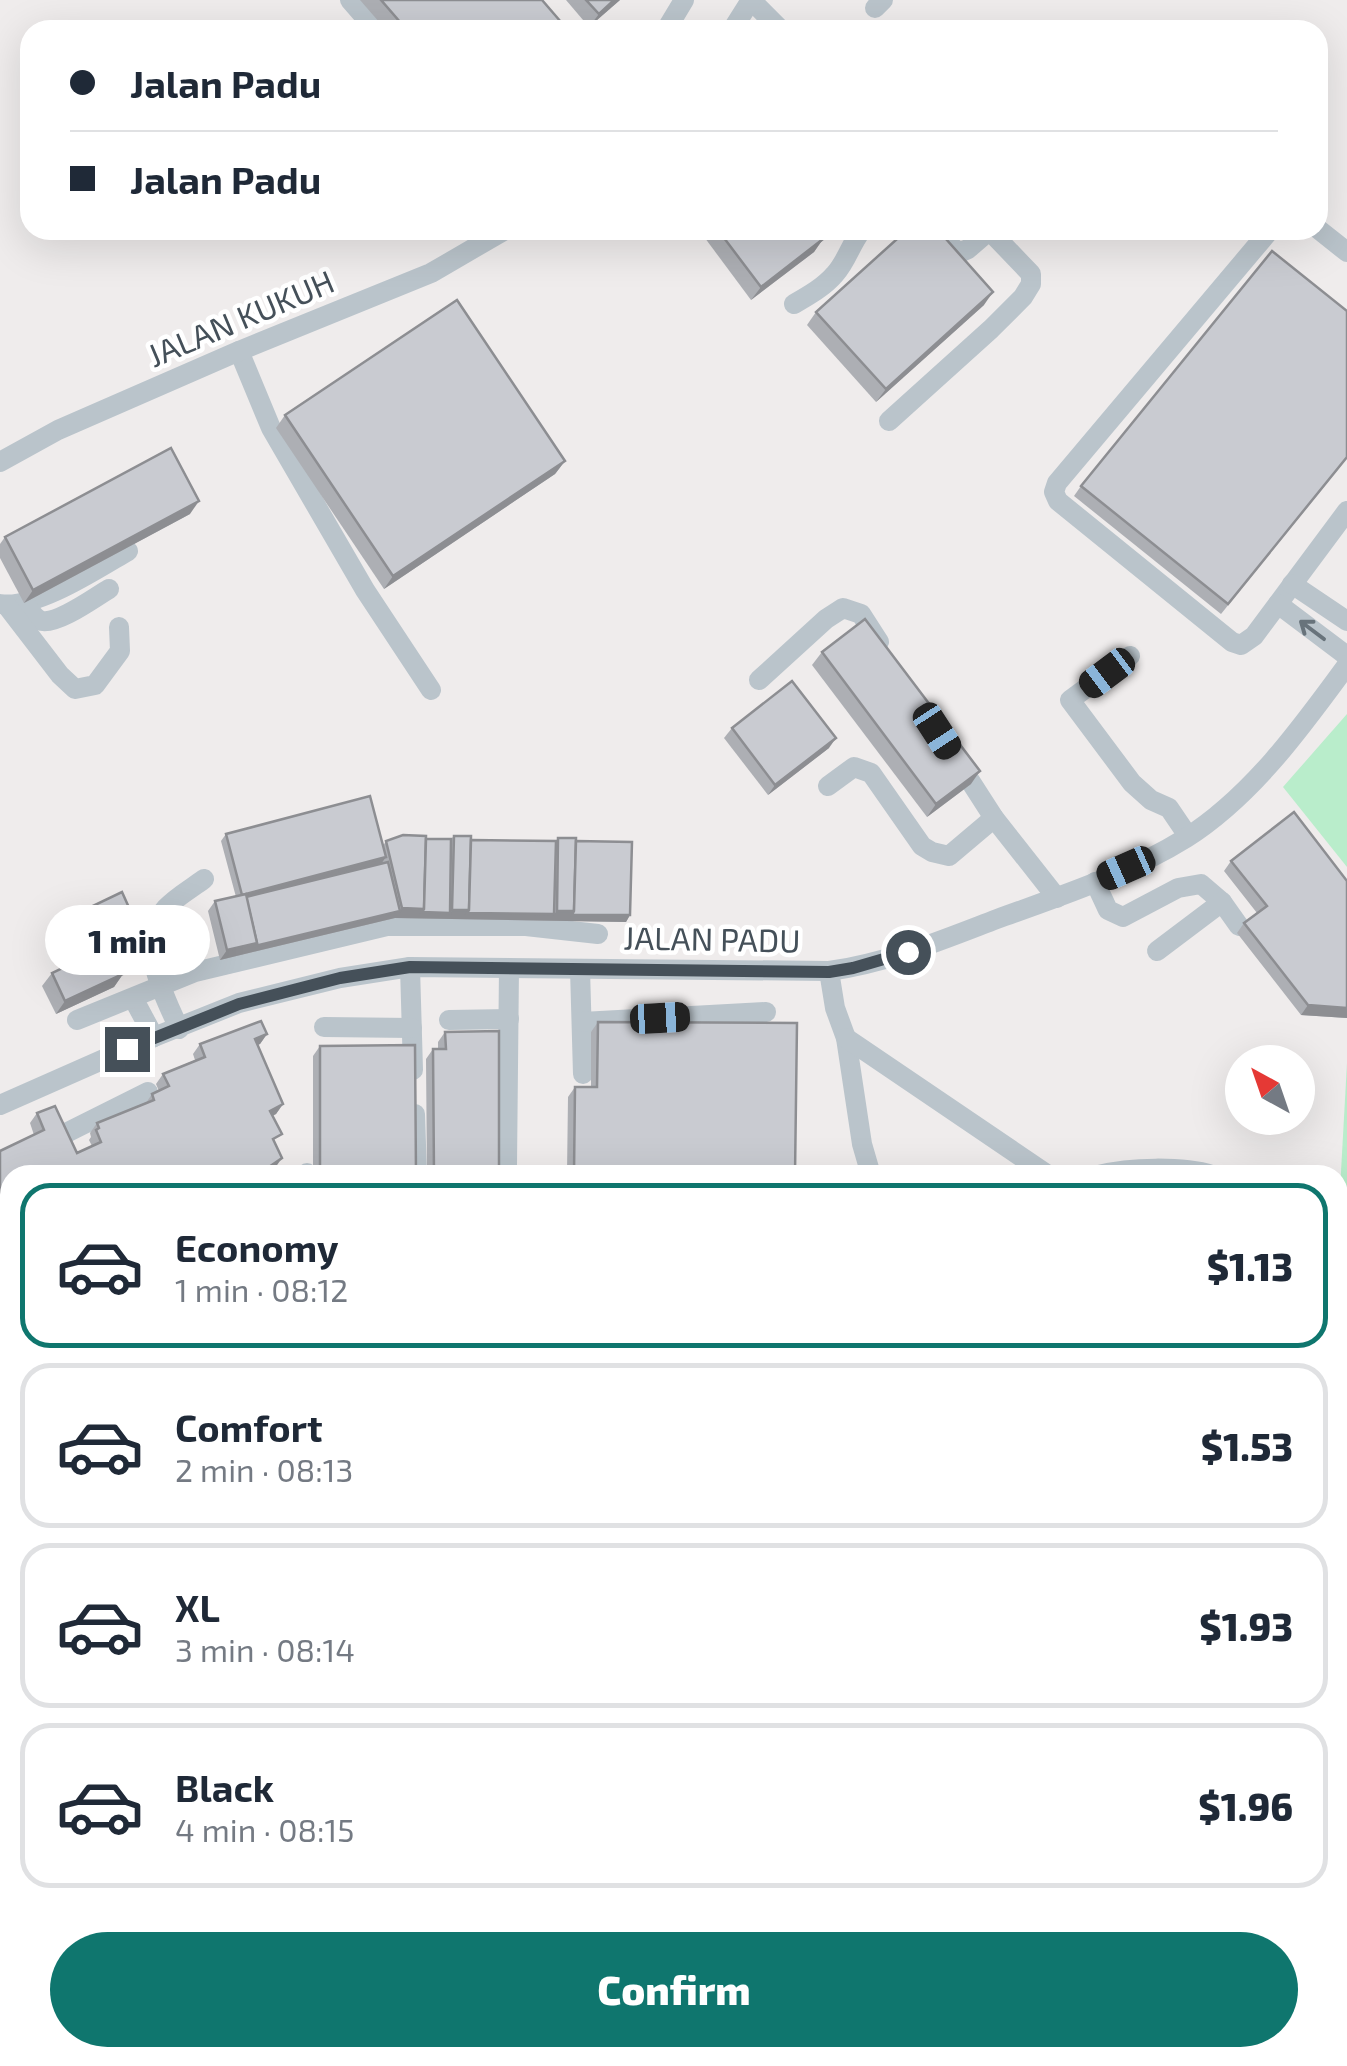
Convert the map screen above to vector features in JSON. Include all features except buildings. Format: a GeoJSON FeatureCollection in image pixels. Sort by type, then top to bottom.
{"type":"FeatureCollection","features":[{"type":"Feature","properties":{"kind":"street"},"geometry":{"type":"LineString","coordinates":[[350,0],[367,20]]}},
{"type":"Feature","properties":{"kind":"street"},"geometry":{"type":"LineString","coordinates":[[751,0],[771,20]]}},
{"type":"Feature","properties":{"kind":"street","name":"JALAN KUKUH"},"geometry":{"type":"LineString","coordinates":[[0,462],[58,430],[431,272],[487,240]]}},
{"type":"Feature","properties":{"kind":"street"},"geometry":{"type":"LineString","coordinates":[[794,304],[838,272],[853,240]]}},
{"type":"Feature","properties":{"kind":"street"},"geometry":{"type":"LineString","coordinates":[[945,240],[959,253],[978,240]]}},
{"type":"Feature","properties":{"kind":"street"},"geometry":{"type":"LineString","coordinates":[[888,421],[991,329],[1031,284],[1030,274],[998,240]]}},
{"type":"Feature","properties":{"kind":"street"},"geometry":{"type":"LineString","coordinates":[[1262,240],[1056,483],[1054,492],[1058,501],[1236,644],[1249,641],[1347,511]]}},
{"type":"Feature","properties":{"kind":"street"},"geometry":{"type":"LineString","coordinates":[[238,351],[271,428],[365,590],[431,690]]}},
{"type":"Feature","properties":{"kind":"street"},"geometry":{"type":"LineString","coordinates":[[11,604],[85,575],[128,551]]}},
{"type":"Feature","properties":{"kind":"street"},"geometry":{"type":"LineString","coordinates":[[1292,584],[1347,620]]}},
{"type":"Feature","properties":{"kind":"street"},"geometry":{"type":"LineString","coordinates":[[11,604],[42,621],[58,619],[110,589]]}},
{"type":"Feature","properties":{"kind":"street"},"geometry":{"type":"LineString","coordinates":[[11,604],[60,676],[75,688],[95,685],[120,651],[119,627]]}},
{"type":"Feature","properties":{"kind":"street"},"geometry":{"type":"LineString","coordinates":[[1278,604],[1347,656]]}},
{"type":"Feature","properties":{"kind":"street"},"geometry":{"type":"LineString","coordinates":[[759,680],[843,608],[861,614],[892,661]]}},
{"type":"Feature","properties":{"kind":"street"},"geometry":{"type":"LineString","coordinates":[[1130,656],[1070,700],[1132,783],[1151,800],[1169,808],[1188,836]]}},
{"type":"Feature","properties":{"kind":"street","name":"JALAN PADU"},"geometry":{"type":"LineString","coordinates":[[0,1105],[58,1116],[154,1037],[239,1004],[340,978],[410,967],[829,972],[908,952],[1057,898],[1158,854],[1188,836],[1222,811],[1267,767],[1347,666]]}},
{"type":"Feature","properties":{"kind":"street"},"geometry":{"type":"LineString","coordinates":[[943,740],[994,818],[1057,898]]}},
{"type":"Feature","properties":{"kind":"street"},"geometry":{"type":"LineString","coordinates":[[828,786],[854,767],[871,773],[922,846],[949,856],[994,818]]}},
{"type":"Feature","properties":{"kind":"street"},"geometry":{"type":"LineString","coordinates":[[180,1029],[153,960],[152,935],[164,910],[204,879]]}},
{"type":"Feature","properties":{"kind":"street"},"geometry":{"type":"LineString","coordinates":[[1094,882],[1108,910],[1123,918],[1178,888],[1201,884],[1222,902],[1239,926]]}},
{"type":"Feature","properties":{"kind":"street"},"geometry":{"type":"LineString","coordinates":[[1157,951],[1222,902]]}},
{"type":"Feature","properties":{"kind":"street"},"geometry":{"type":"LineString","coordinates":[[77,1020],[196,972],[387,926],[526,926],[598,934]]}},
{"type":"Feature","properties":{"kind":"street"},"geometry":{"type":"LineString","coordinates":[[410,967],[417,1165]]}},
{"type":"Feature","properties":{"kind":"street"},"geometry":{"type":"LineString","coordinates":[[507,1165],[509,968]]}},
{"type":"Feature","properties":{"kind":"street"},"geometry":{"type":"LineString","coordinates":[[580,969],[583,1074]]}},
{"type":"Feature","properties":{"kind":"street"},"geometry":{"type":"LineString","coordinates":[[829,972],[834,1008],[846,1038],[868,1165]]}},
{"type":"Feature","properties":{"kind":"street"},"geometry":{"type":"LineString","coordinates":[[133,998],[154,1037]]}},
{"type":"Feature","properties":{"kind":"street"},"geometry":{"type":"LineString","coordinates":[[582,1022],[766,1012]]}},
{"type":"Feature","properties":{"kind":"street"},"geometry":{"type":"LineString","coordinates":[[449,1020],[508,1019]]}},
{"type":"Feature","properties":{"kind":"street"},"geometry":{"type":"LineString","coordinates":[[324,1027],[412,1028]]}},
{"type":"Feature","properties":{"kind":"street"},"geometry":{"type":"LineString","coordinates":[[846,1038],[1033,1165]]}},
{"type":"Feature","properties":{"kind":"street"},"geometry":{"type":"LineString","coordinates":[[58,1116],[148,1092]]}},
{"type":"Feature","properties":{"kind":"green space"},"geometry":{"type":"Polygon","coordinates":[[[1347,714],[1347,867],[1283,787],[1347,714]]]}},
{"type":"Feature","properties":{"kind":"green space"},"geometry":{"type":"Polygon","coordinates":[[[1347,1063],[1347,1165],[1341,1165],[1347,1063]]]}},
{"type":"Feature","properties":{"kind":"route"},"geometry":{"type":"LineString","coordinates":[[127,1049],[239,1004],[340,978],[410,967],[829,972],[908,952]]}}]}
